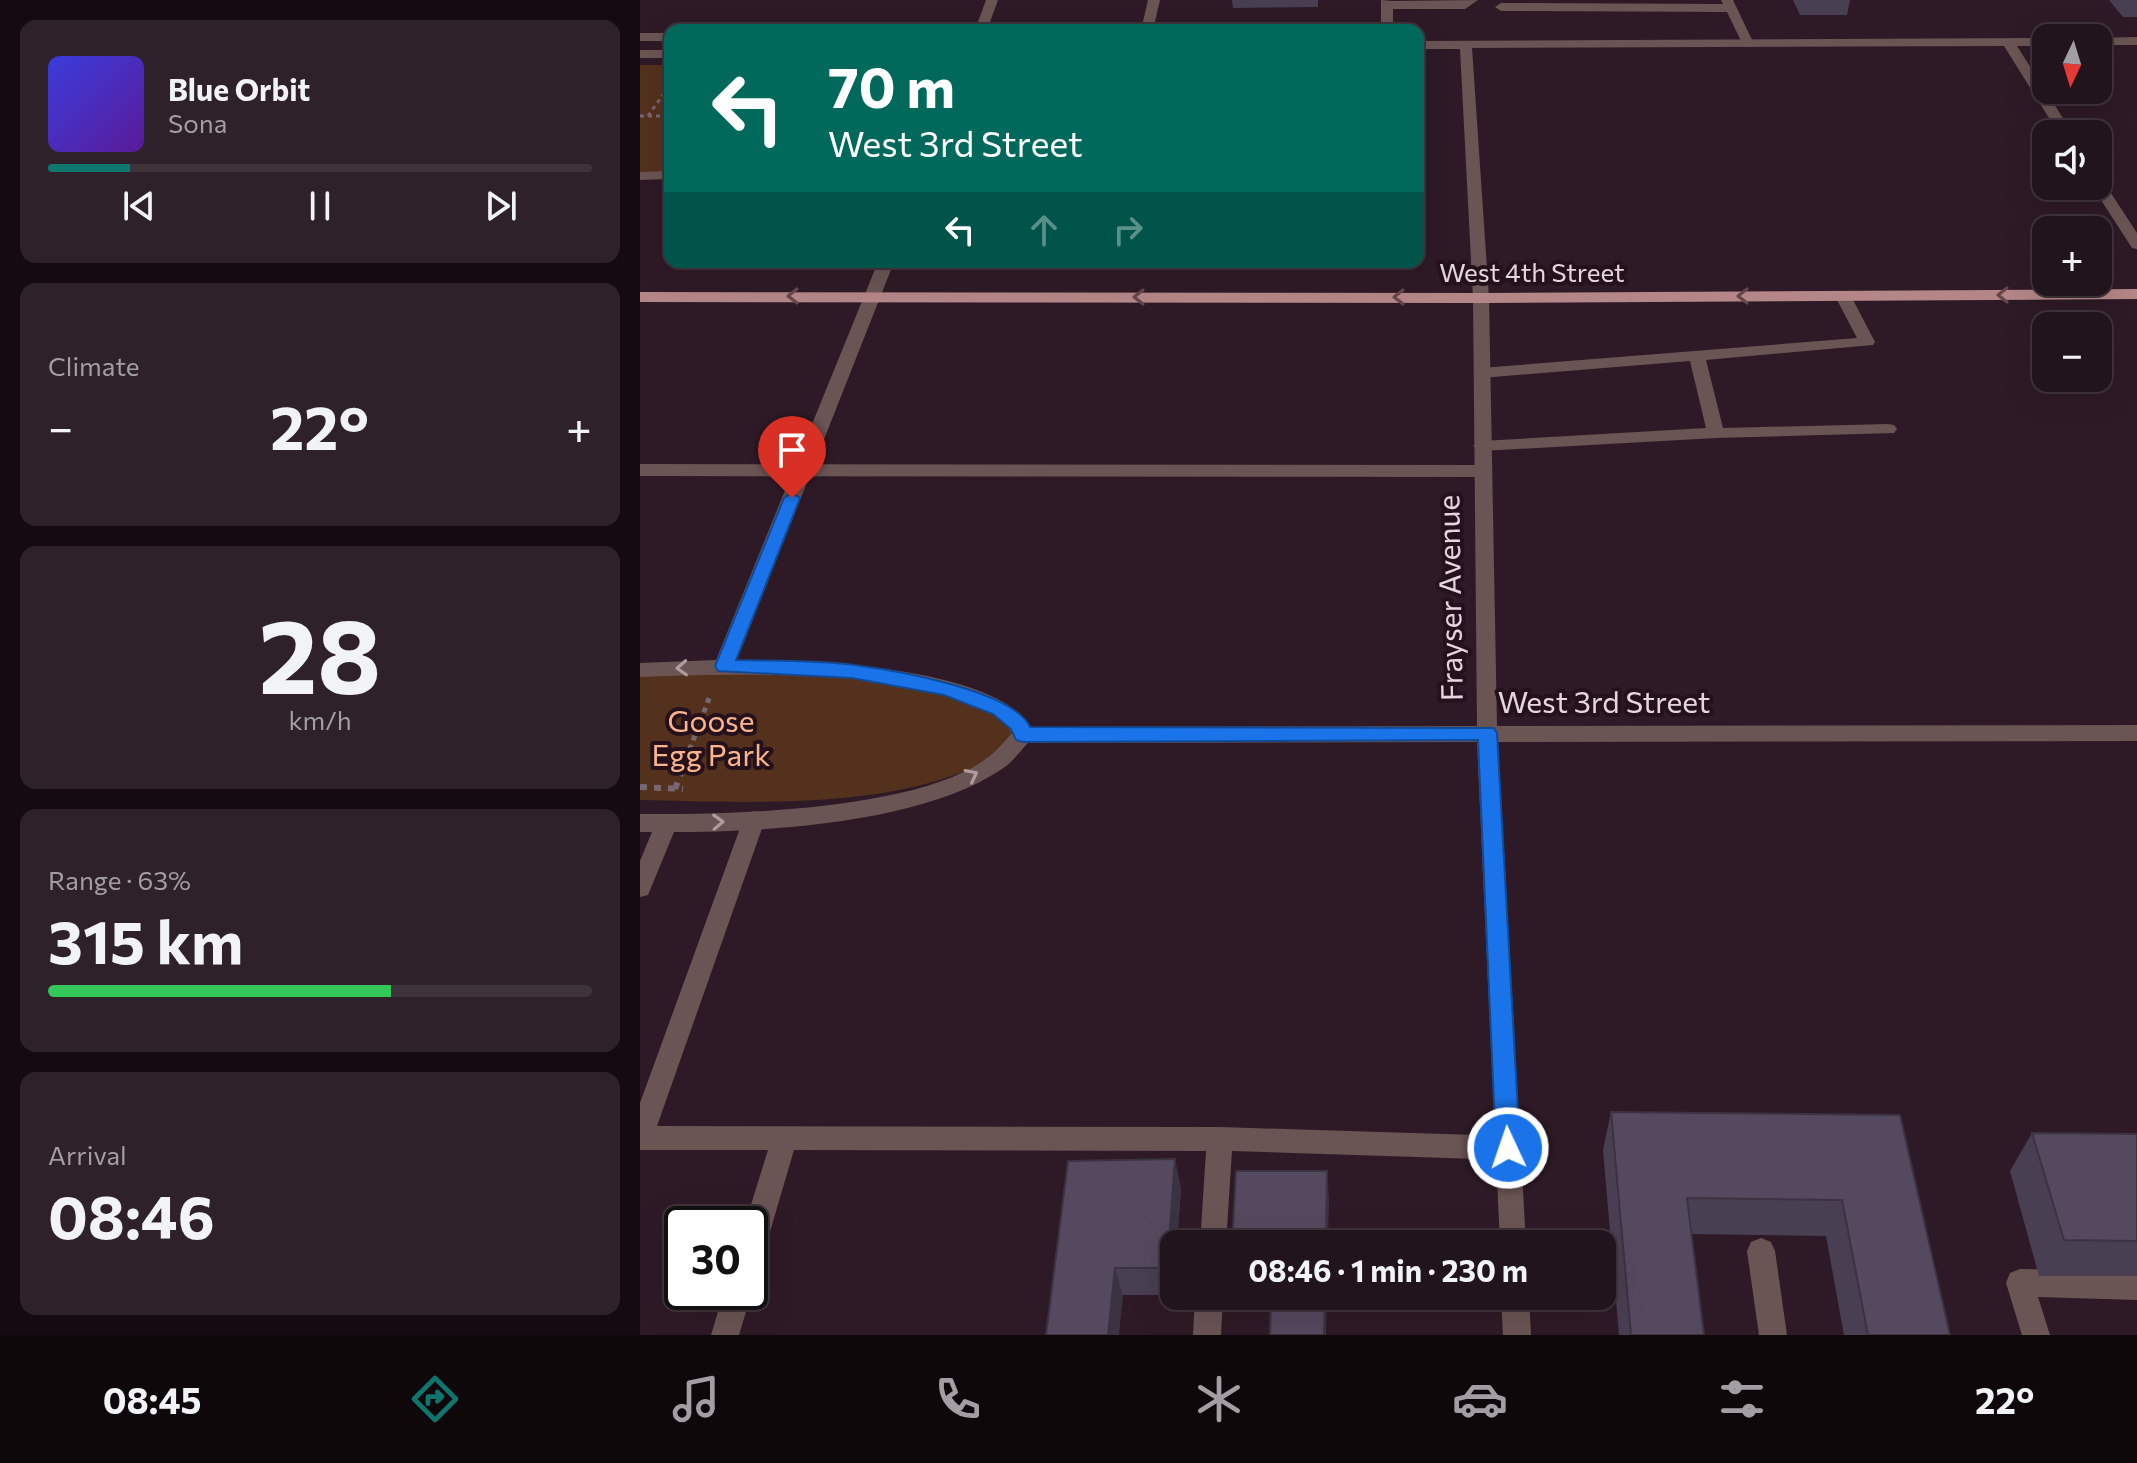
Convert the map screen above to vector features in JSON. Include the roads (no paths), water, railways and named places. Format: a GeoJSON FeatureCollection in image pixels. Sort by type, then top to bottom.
{"type":"FeatureCollection","features":[{"type":"Feature","properties":{"kind":"main road","name":"West 4th Street"},"geometry":{"type":"LineString","coordinates":[[640,297],[1481,298],[2137,294]]}},
{"type":"Feature","properties":{"kind":"street"},"geometry":{"type":"LineString","coordinates":[[983,24],[992,0]]}},
{"type":"Feature","properties":{"kind":"street"},"geometry":{"type":"LineString","coordinates":[[1148,24],[1154,0]]}},
{"type":"Feature","properties":{"kind":"street"},"geometry":{"type":"LineString","coordinates":[[1387,24],[1387,3],[1465,5],[1472,0]]}},
{"type":"Feature","properties":{"kind":"street"},"geometry":{"type":"LineString","coordinates":[[1501,7],[1728,4],[1748,44]]}},
{"type":"Feature","properties":{"kind":"street"},"geometry":{"type":"LineString","coordinates":[[640,37],[664,37]]}},
{"type":"Feature","properties":{"kind":"street"},"geometry":{"type":"LineString","coordinates":[[2112,41],[2137,41]]}},
{"type":"Feature","properties":{"kind":"street"},"geometry":{"type":"LineString","coordinates":[[2008,42],[2057,120]]}},
{"type":"Feature","properties":{"kind":"street"},"geometry":{"type":"LineString","coordinates":[[1424,45],[2032,42]]}},
{"type":"Feature","properties":{"kind":"street","name":"Frayser Avenue"},"geometry":{"type":"LineString","coordinates":[[1466,46],[1481,298],[1487,733],[1512,1230]]}},
{"type":"Feature","properties":{"kind":"street"},"geometry":{"type":"LineString","coordinates":[[640,54],[664,54]]}},
{"type":"Feature","properties":{"kind":"street"},"geometry":{"type":"LineString","coordinates":[[640,176],[664,175]]}},
{"type":"Feature","properties":{"kind":"street"},"geometry":{"type":"LineString","coordinates":[[2108,200],[2137,245]]}},
{"type":"Feature","properties":{"kind":"street"},"geometry":{"type":"LineString","coordinates":[[719,675],[883,268]]}},
{"type":"Feature","properties":{"kind":"street"},"geometry":{"type":"LineString","coordinates":[[1481,373],[1867,342],[1843,296]]}},
{"type":"Feature","properties":{"kind":"street"},"geometry":{"type":"LineString","coordinates":[[1697,356],[1716,433]]}},
{"type":"Feature","properties":{"kind":"street"},"geometry":{"type":"LineString","coordinates":[[1482,446],[1716,433],[1888,429]]}},
{"type":"Feature","properties":{"kind":"street"},"geometry":{"type":"LineString","coordinates":[[640,470],[1482,471]]}},
{"type":"Feature","properties":{"kind":"street"},"geometry":{"type":"LineString","coordinates":[[640,670],[719,675],[852,671],[947,689],[1000,709],[1020,725],[1023,735],[1001,760],[954,784],[889,803],[754,820],[640,823]]}},
{"type":"Feature","properties":{"kind":"street","name":"West 3rd Street"},"geometry":{"type":"LineString","coordinates":[[1023,735],[2137,733]]}},
{"type":"Feature","properties":{"kind":"street"},"geometry":{"type":"LineString","coordinates":[[754,820],[640,1138],[1220,1139],[1508,1148]]}},
{"type":"Feature","properties":{"kind":"street"},"geometry":{"type":"LineString","coordinates":[[640,888],[666,824]]}},
{"type":"Feature","properties":{"kind":"street"},"geometry":{"type":"LineString","coordinates":[[764,1206],[784,1139]]}},
{"type":"Feature","properties":{"kind":"street"},"geometry":{"type":"LineString","coordinates":[[1214,1230],[1220,1139]]}},
{"type":"Feature","properties":{"kind":"street"},"geometry":{"type":"LineString","coordinates":[[1761,1251],[1773,1335]]}},
{"type":"Feature","properties":{"kind":"street"},"geometry":{"type":"LineString","coordinates":[[2036,1335],[2020,1283],[2137,1286]]}},
{"type":"Feature","properties":{"kind":"street"},"geometry":{"type":"LineString","coordinates":[[725,1335],[733,1310]]}},
{"type":"Feature","properties":{"kind":"street"},"geometry":{"type":"LineString","coordinates":[[1207,1335],[1208,1310]]}},
{"type":"Feature","properties":{"kind":"street"},"geometry":{"type":"LineString","coordinates":[[1516,1310],[1517,1335]]}},
{"type":"Feature","properties":{"kind":"park label","name":"Goose Egg Park"},"geometry":{"type":"Point","coordinates":[711,739]}}]}
